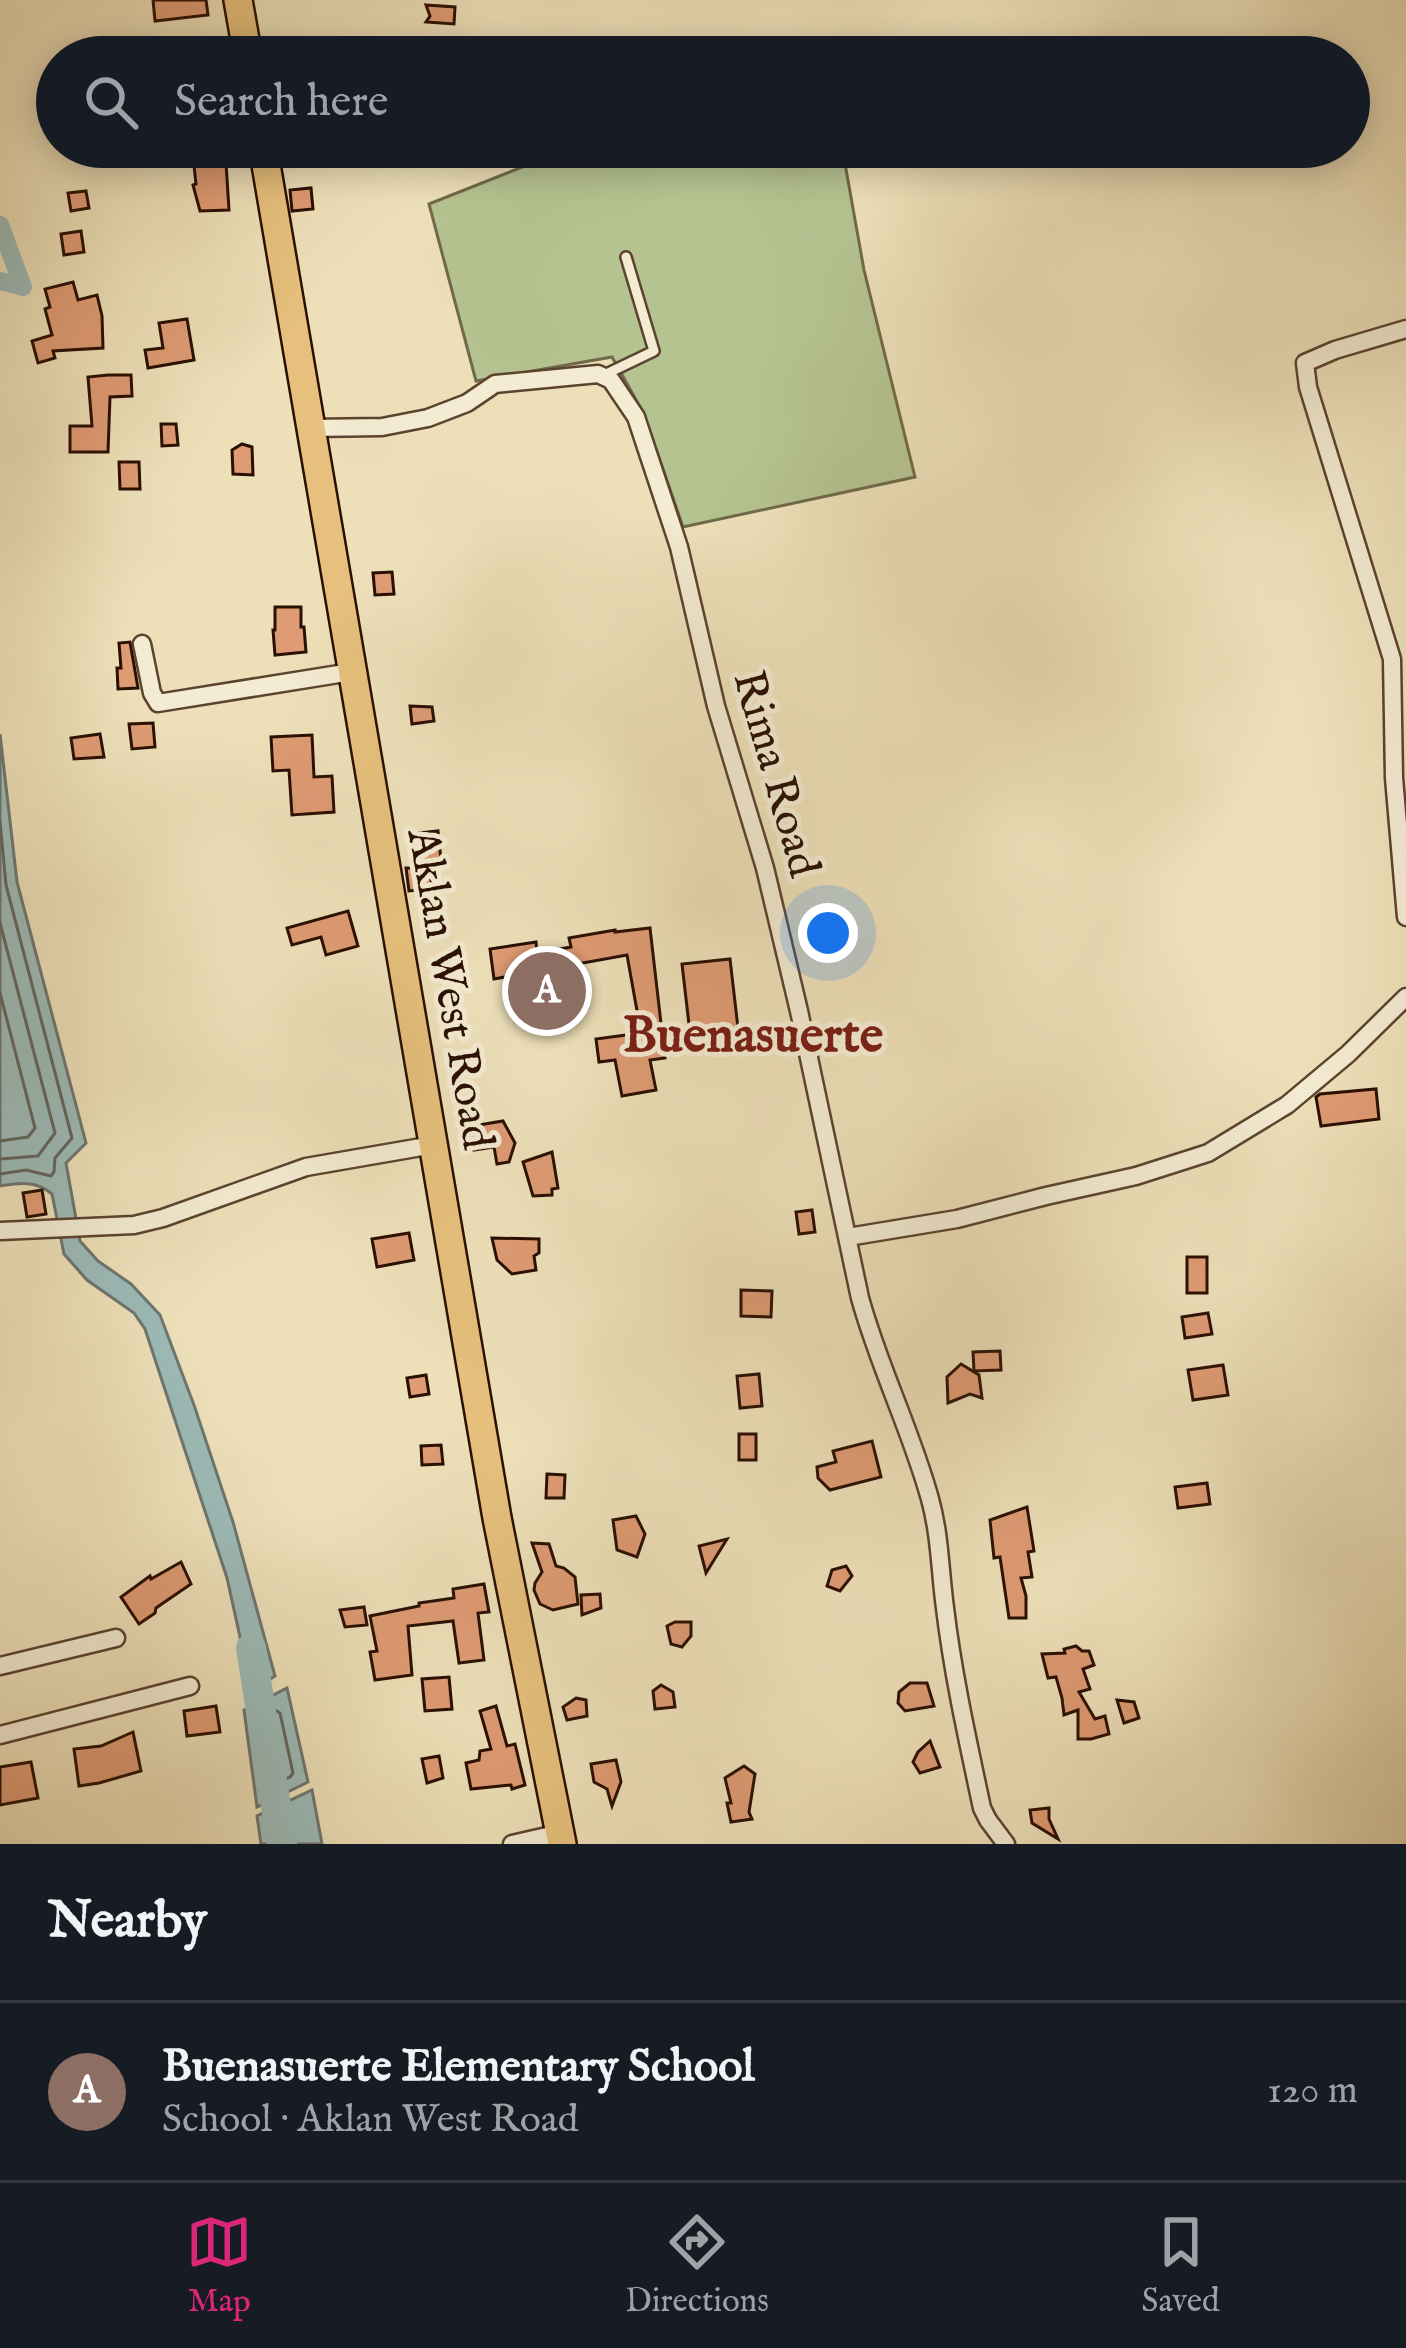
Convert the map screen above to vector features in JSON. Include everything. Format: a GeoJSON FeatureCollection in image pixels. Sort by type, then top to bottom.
{"type":"FeatureCollection","features":[{"type":"Feature","properties":{"kind":"main road"},"geometry":{"type":"LineString","coordinates":[[238,0],[244,36]]}},
{"type":"Feature","properties":{"kind":"main road","name":"Aklan West Road"},"geometry":{"type":"LineString","coordinates":[[267,168],[497,1518],[561,1838]]}},
{"type":"Feature","properties":{"kind":"street"},"geometry":{"type":"LineString","coordinates":[[1406,329],[1305,363],[1308,387],[1392,659],[1406,917]]}},
{"type":"Feature","properties":{"kind":"street"},"geometry":{"type":"LineString","coordinates":[[311,428],[382,427],[466,404],[495,384],[604,375]]}},
{"type":"Feature","properties":{"kind":"street","name":"Rima Road"},"geometry":{"type":"LineString","coordinates":[[604,375],[636,417],[679,547],[716,706],[765,868],[870,1337],[931,1503],[956,1681],[978,1787],[988,1820],[1004,1842]]}},
{"type":"Feature","properties":{"kind":"street"},"geometry":{"type":"LineString","coordinates":[[142,644],[158,703],[351,672]]}},
{"type":"Feature","properties":{"kind":"street"},"geometry":{"type":"LineString","coordinates":[[848,1237],[957,1220],[1136,1176],[1208,1153],[1287,1105],[1406,997]]}},
{"type":"Feature","properties":{"kind":"street"},"geometry":{"type":"LineString","coordinates":[[0,1231],[134,1225],[306,1167],[433,1144]]}},
{"type":"Feature","properties":{"kind":"street"},"geometry":{"type":"LineString","coordinates":[[0,1666],[116,1638]]}},
{"type":"Feature","properties":{"kind":"street"},"geometry":{"type":"LineString","coordinates":[[0,1736],[190,1686]]}},
{"type":"Feature","properties":{"kind":"street"},"geometry":{"type":"LineString","coordinates":[[512,1844],[561,1838]]}},
{"type":"Feature","properties":{"kind":"street"},"geometry":{"type":"LineString","coordinates":[[982,1844],[1004,1842]]}},
{"type":"Feature","properties":{"kind":"lane"},"geometry":{"type":"LineString","coordinates":[[604,375],[654,351],[626,257]]}},
{"type":"Feature","properties":{"kind":"green space"},"geometry":{"type":"Polygon","coordinates":[[[520,168],[846,168],[864,270],[915,477],[683,527],[644,414],[612,357],[476,381],[429,204],[520,168]]]}},
{"type":"Feature","properties":{"kind":"water"},"geometry":{"type":"Polygon","coordinates":[[[0,734],[17,882],[86,1143],[66,1163],[80,1241],[160,1315],[194,1405],[233,1522],[275,1676],[248,1693],[227,1578],[145,1329],[134,1313],[87,1280],[64,1254],[52,1194],[34,1185],[0,1186],[0,734]]]}},
{"type":"Feature","properties":{"kind":"water"},"geometry":{"type":"Polygon","coordinates":[[[287,1688],[308,1782],[257,1807],[244,1710],[287,1688]]]}},
{"type":"Feature","properties":{"kind":"water"},"geometry":{"type":"Polygon","coordinates":[[[312,1790],[322,1844],[261,1844],[257,1816],[312,1790]]]}},
{"type":"Feature","properties":{"kind":"building"},"geometry":{"type":"Polygon","coordinates":[[[153,0],[206,0],[208,15],[155,21],[153,0]]]}},
{"type":"Feature","properties":{"kind":"building"},"geometry":{"type":"Polygon","coordinates":[[[426,5],[455,7],[454,24],[426,22],[430,16],[426,5]]]}},
{"type":"Feature","properties":{"kind":"building"},"geometry":{"type":"Polygon","coordinates":[[[194,168],[226,168],[229,210],[200,211],[194,168]]]}},
{"type":"Feature","properties":{"kind":"building"},"geometry":{"type":"Polygon","coordinates":[[[311,188],[313,209],[292,211],[290,190],[311,188]]]}},
{"type":"Feature","properties":{"kind":"building"},"geometry":{"type":"Polygon","coordinates":[[[86,191],[89,208],[71,211],[68,193],[86,191]]]}},
{"type":"Feature","properties":{"kind":"building"},"geometry":{"type":"Polygon","coordinates":[[[81,231],[84,252],[64,255],[61,234],[81,231]]]}},
{"type":"Feature","properties":{"kind":"building"},"geometry":{"type":"Polygon","coordinates":[[[73,282],[78,300],[97,295],[103,348],[53,351],[55,358],[38,363],[32,341],[52,335],[45,289],[73,282]]]}},
{"type":"Feature","properties":{"kind":"building"},"geometry":{"type":"Polygon","coordinates":[[[187,319],[194,360],[148,368],[145,350],[163,348],[159,323],[187,319]]]}},
{"type":"Feature","properties":{"kind":"building"},"geometry":{"type":"Polygon","coordinates":[[[131,375],[132,396],[110,397],[108,452],[70,452],[70,426],[92,426],[88,377],[131,375]]]}},
{"type":"Feature","properties":{"kind":"building"},"geometry":{"type":"Polygon","coordinates":[[[161,424],[176,424],[178,445],[162,446],[161,424]]]}},
{"type":"Feature","properties":{"kind":"building"},"geometry":{"type":"Polygon","coordinates":[[[242,444],[252,447],[253,475],[233,474],[232,450],[242,444]]]}},
{"type":"Feature","properties":{"kind":"building"},"geometry":{"type":"Polygon","coordinates":[[[119,462],[139,462],[140,489],[120,489],[119,462]]]}},
{"type":"Feature","properties":{"kind":"building"},"geometry":{"type":"Polygon","coordinates":[[[392,572],[394,594],[375,595],[373,573],[392,572]]]}},
{"type":"Feature","properties":{"kind":"building"},"geometry":{"type":"Polygon","coordinates":[[[275,607],[301,607],[306,652],[275,655],[275,607]]]}},
{"type":"Feature","properties":{"kind":"building"},"geometry":{"type":"Polygon","coordinates":[[[130,642],[138,688],[118,689],[119,643],[130,642]]]}},
{"type":"Feature","properties":{"kind":"building"},"geometry":{"type":"Polygon","coordinates":[[[410,706],[432,707],[434,721],[412,724],[410,706]]]}},
{"type":"Feature","properties":{"kind":"building"},"geometry":{"type":"Polygon","coordinates":[[[153,723],[155,747],[132,749],[129,724],[153,723]]]}},
{"type":"Feature","properties":{"kind":"building"},"geometry":{"type":"Polygon","coordinates":[[[100,734],[104,757],[74,759],[71,738],[100,734]]]}},
{"type":"Feature","properties":{"kind":"building"},"geometry":{"type":"Polygon","coordinates":[[[312,735],[314,777],[332,776],[334,812],[292,815],[289,770],[273,771],[271,737],[312,735]]]}},
{"type":"Feature","properties":{"kind":"building"},"geometry":{"type":"Polygon","coordinates":[[[438,831],[441,860],[427,861],[433,889],[409,891],[409,834],[438,831]]]}},
{"type":"Feature","properties":{"kind":"building"},"geometry":{"type":"Polygon","coordinates":[[[348,911],[358,946],[326,955],[321,937],[292,945],[287,928],[348,911]]]}},
{"type":"Feature","properties":{"kind":"building"},"geometry":{"type":"Polygon","coordinates":[[[650,928],[665,1058],[650,1060],[656,1090],[622,1096],[615,1060],[599,1062],[596,1039],[641,1033],[627,955],[494,979],[490,949],[536,942],[537,953],[571,947],[569,938],[650,928]]]}},
{"type":"Feature","properties":{"kind":"building"},"geometry":{"type":"Polygon","coordinates":[[[730,959],[738,1028],[690,1033],[682,964],[730,959]]]}},
{"type":"Feature","properties":{"kind":"building"},"geometry":{"type":"Polygon","coordinates":[[[1376,1089],[1379,1119],[1321,1126],[1316,1097],[1320,1094],[1376,1089]]]}},
{"type":"Feature","properties":{"kind":"building"},"geometry":{"type":"Polygon","coordinates":[[[503,1121],[515,1143],[509,1162],[497,1164],[494,1147],[474,1150],[467,1127],[503,1121]]]}},
{"type":"Feature","properties":{"kind":"building"},"geometry":{"type":"Polygon","coordinates":[[[552,1152],[558,1188],[552,1189],[552,1195],[533,1196],[523,1162],[552,1152]]]}},
{"type":"Feature","properties":{"kind":"building"},"geometry":{"type":"Polygon","coordinates":[[[42,1190],[46,1214],[27,1217],[23,1193],[42,1190]]]}},
{"type":"Feature","properties":{"kind":"building"},"geometry":{"type":"Polygon","coordinates":[[[812,1210],[815,1232],[799,1234],[796,1212],[812,1210]]]}},
{"type":"Feature","properties":{"kind":"building"},"geometry":{"type":"Polygon","coordinates":[[[409,1233],[414,1260],[377,1267],[372,1239],[409,1233]]]}},
{"type":"Feature","properties":{"kind":"building"},"geometry":{"type":"Polygon","coordinates":[[[492,1238],[539,1239],[536,1270],[512,1274],[497,1260],[492,1238]]]}},
{"type":"Feature","properties":{"kind":"building"},"geometry":{"type":"Polygon","coordinates":[[[1187,1257],[1207,1257],[1207,1293],[1187,1293],[1187,1257]]]}},
{"type":"Feature","properties":{"kind":"building"},"geometry":{"type":"Polygon","coordinates":[[[741,1290],[772,1291],[771,1317],[741,1316],[741,1290]]]}},
{"type":"Feature","properties":{"kind":"building"},"geometry":{"type":"Polygon","coordinates":[[[1208,1313],[1212,1334],[1185,1338],[1182,1317],[1208,1313]]]}},
{"type":"Feature","properties":{"kind":"building"},"geometry":{"type":"Polygon","coordinates":[[[1000,1351],[1001,1370],[974,1371],[973,1352],[1000,1351]]]}},
{"type":"Feature","properties":{"kind":"building"},"geometry":{"type":"Polygon","coordinates":[[[961,1364],[979,1375],[982,1398],[970,1394],[948,1403],[947,1377],[961,1364]]]}},
{"type":"Feature","properties":{"kind":"building"},"geometry":{"type":"Polygon","coordinates":[[[1223,1365],[1228,1395],[1193,1400],[1188,1370],[1223,1365]]]}},
{"type":"Feature","properties":{"kind":"building"},"geometry":{"type":"Polygon","coordinates":[[[759,1374],[762,1406],[740,1408],[737,1376],[759,1374]]]}},
{"type":"Feature","properties":{"kind":"building"},"geometry":{"type":"Polygon","coordinates":[[[426,1375],[429,1394],[410,1397],[407,1378],[426,1375]]]}},
{"type":"Feature","properties":{"kind":"building"},"geometry":{"type":"Polygon","coordinates":[[[739,1434],[756,1434],[756,1460],[739,1460],[739,1434]]]}},
{"type":"Feature","properties":{"kind":"building"},"geometry":{"type":"Polygon","coordinates":[[[872,1441],[881,1477],[830,1490],[818,1478],[817,1467],[836,1462],[833,1451],[872,1441]]]}},
{"type":"Feature","properties":{"kind":"building"},"geometry":{"type":"Polygon","coordinates":[[[441,1445],[443,1464],[422,1465],[421,1446],[441,1445]]]}},
{"type":"Feature","properties":{"kind":"building"},"geometry":{"type":"Polygon","coordinates":[[[547,1474],[565,1475],[564,1498],[546,1498],[547,1474]]]}},
{"type":"Feature","properties":{"kind":"building"},"geometry":{"type":"Polygon","coordinates":[[[1207,1483],[1210,1504],[1178,1508],[1175,1487],[1207,1483]]]}},
{"type":"Feature","properties":{"kind":"building"},"geometry":{"type":"Polygon","coordinates":[[[1027,1507],[1034,1551],[1028,1552],[1032,1577],[1021,1578],[1026,1618],[1009,1618],[990,1520],[1027,1507]]]}},
{"type":"Feature","properties":{"kind":"building"},"geometry":{"type":"Polygon","coordinates":[[[636,1516],[645,1534],[637,1557],[617,1550],[613,1520],[636,1516]]]}},
{"type":"Feature","properties":{"kind":"building"},"geometry":{"type":"Polygon","coordinates":[[[727,1539],[706,1573],[699,1546],[727,1539]]]}},
{"type":"Feature","properties":{"kind":"building"},"geometry":{"type":"Polygon","coordinates":[[[532,1543],[549,1544],[556,1566],[575,1577],[578,1604],[553,1610],[540,1604],[534,1590],[542,1572],[532,1543]]]}},
{"type":"Feature","properties":{"kind":"building"},"geometry":{"type":"Polygon","coordinates":[[[181,1562],[191,1584],[139,1624],[121,1597],[181,1562]]]}},
{"type":"Feature","properties":{"kind":"building"},"geometry":{"type":"Polygon","coordinates":[[[846,1566],[852,1576],[840,1591],[827,1586],[832,1570],[846,1566]]]}},
{"type":"Feature","properties":{"kind":"building"},"geometry":{"type":"Polygon","coordinates":[[[484,1584],[489,1612],[478,1613],[484,1660],[459,1663],[453,1621],[408,1626],[412,1675],[375,1680],[370,1652],[377,1651],[370,1616],[454,1598],[453,1589],[484,1584]]]}},
{"type":"Feature","properties":{"kind":"building"},"geometry":{"type":"Polygon","coordinates":[[[600,1594],[601,1608],[582,1615],[581,1595],[600,1594]]]}},
{"type":"Feature","properties":{"kind":"building"},"geometry":{"type":"Polygon","coordinates":[[[364,1607],[367,1625],[345,1627],[340,1610],[364,1607]]]}},
{"type":"Feature","properties":{"kind":"building"},"geometry":{"type":"Polygon","coordinates":[[[691,1622],[691,1636],[682,1647],[671,1644],[667,1626],[691,1622]]]}},
{"type":"Feature","properties":{"kind":"building"},"geometry":{"type":"Polygon","coordinates":[[[1076,1646],[1089,1651],[1094,1665],[1083,1669],[1090,1689],[1079,1692],[1095,1719],[1105,1716],[1109,1734],[1091,1739],[1078,1739],[1078,1710],[1064,1715],[1056,1677],[1048,1678],[1042,1654],[1065,1653],[1064,1649],[1076,1646]]]}},
{"type":"Feature","properties":{"kind":"building"},"geometry":{"type":"Polygon","coordinates":[[[449,1677],[452,1709],[425,1711],[422,1679],[449,1677]]]}},
{"type":"Feature","properties":{"kind":"building"},"geometry":{"type":"Polygon","coordinates":[[[910,1683],[927,1683],[934,1706],[905,1711],[898,1703],[899,1692],[910,1683]]]}},
{"type":"Feature","properties":{"kind":"building"},"geometry":{"type":"Polygon","coordinates":[[[661,1685],[673,1692],[675,1707],[655,1709],[653,1691],[661,1685]]]}},
{"type":"Feature","properties":{"kind":"building"},"geometry":{"type":"Polygon","coordinates":[[[576,1698],[586,1700],[587,1716],[567,1720],[563,1707],[576,1698]]]}},
{"type":"Feature","properties":{"kind":"building"},"geometry":{"type":"Polygon","coordinates":[[[1117,1700],[1134,1702],[1139,1718],[1124,1723],[1117,1700]]]}},
{"type":"Feature","properties":{"kind":"building"},"geometry":{"type":"Polygon","coordinates":[[[216,1706],[220,1732],[187,1736],[184,1711],[216,1706]]]}},
{"type":"Feature","properties":{"kind":"building"},"geometry":{"type":"Polygon","coordinates":[[[496,1706],[507,1746],[515,1744],[525,1785],[471,1789],[466,1763],[479,1760],[480,1751],[491,1749],[480,1711],[496,1706]]]}},
{"type":"Feature","properties":{"kind":"building"},"geometry":{"type":"Polygon","coordinates":[[[133,1732],[141,1771],[79,1786],[74,1749],[101,1746],[133,1732]]]}},
{"type":"Feature","properties":{"kind":"building"},"geometry":{"type":"Polygon","coordinates":[[[930,1741],[940,1767],[920,1773],[913,1762],[930,1741]]]}},
{"type":"Feature","properties":{"kind":"building"},"geometry":{"type":"Polygon","coordinates":[[[439,1756],[443,1778],[427,1783],[422,1759],[439,1756]]]}},
{"type":"Feature","properties":{"kind":"building"},"geometry":{"type":"Polygon","coordinates":[[[616,1760],[621,1782],[612,1806],[607,1789],[594,1782],[591,1764],[616,1760]]]}},
{"type":"Feature","properties":{"kind":"building"},"geometry":{"type":"Polygon","coordinates":[[[31,1762],[38,1798],[0,1805],[0,1767],[31,1762]]]}},
{"type":"Feature","properties":{"kind":"building"},"geometry":{"type":"Polygon","coordinates":[[[744,1766],[755,1774],[752,1819],[731,1822],[725,1778],[744,1766]]]}},
{"type":"Feature","properties":{"kind":"building"},"geometry":{"type":"Polygon","coordinates":[[[1049,1808],[1058,1839],[1032,1823],[1030,1810],[1049,1808]]]}},
{"type":"Feature","properties":{"kind":"waterway"},"geometry":{"type":"LineString","coordinates":[[0,225],[23,287],[0,281]]}},
{"type":"Feature","properties":{"kind":"waterway"},"geometry":{"type":"LineString","coordinates":[[251,1648],[282,1844]]}},
{"type":"Feature","properties":{"kind":"place","name":"Buenasuerte Elementary School"},"geometry":{"type":"Point","coordinates":[547,991]}},
{"type":"Feature","properties":{"kind":"district","name":"Buenasuerte"},"geometry":{"type":"Point","coordinates":[753,1037]}}]}
